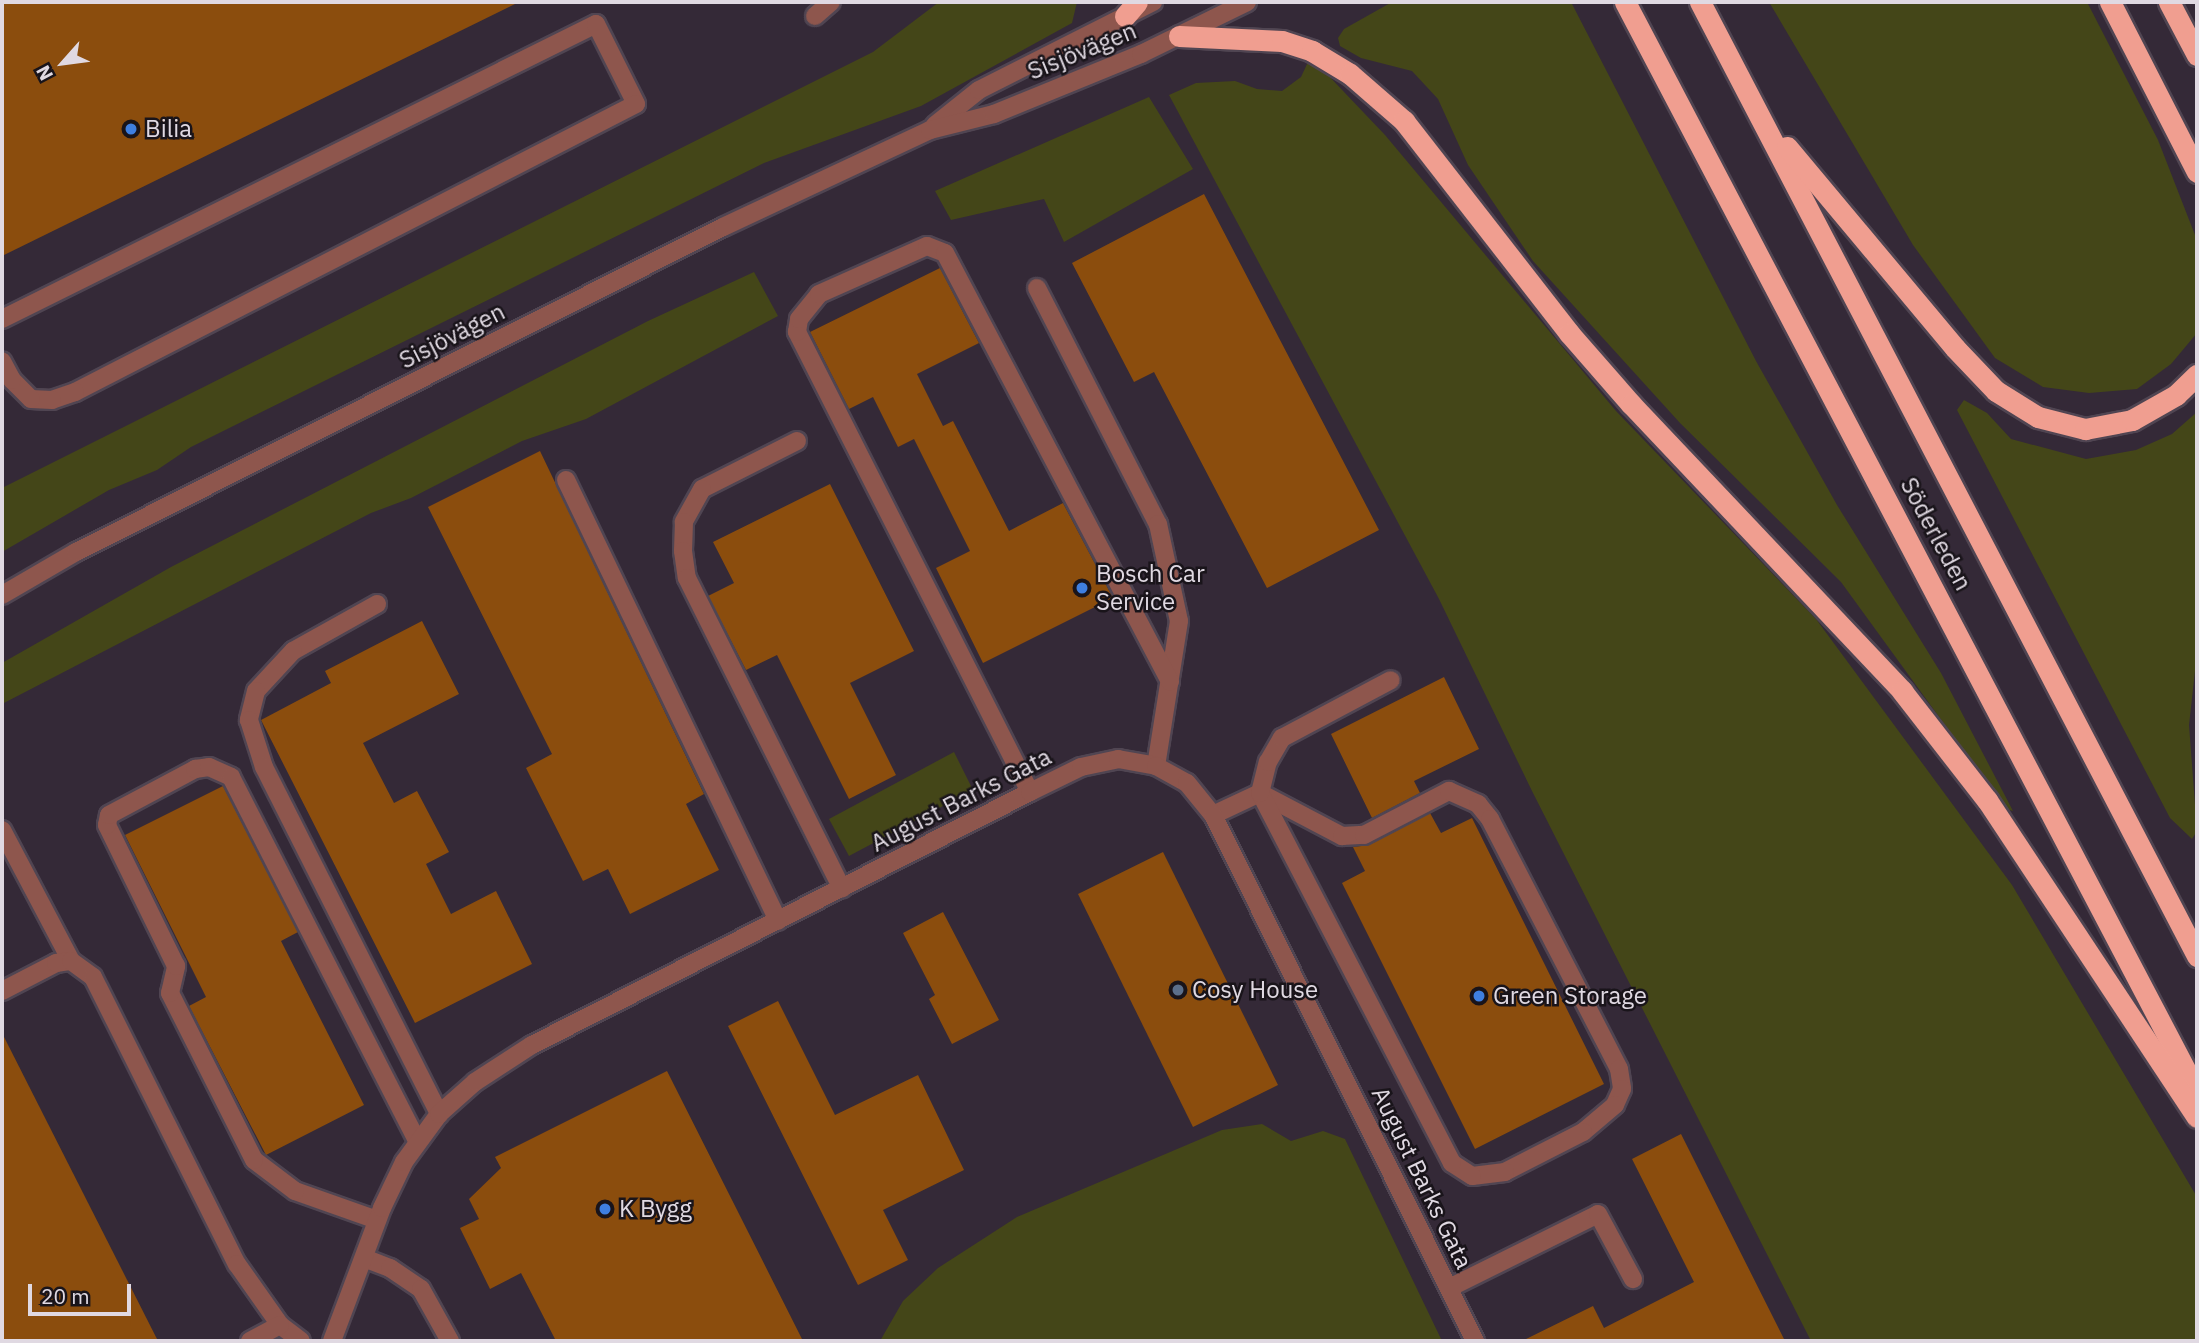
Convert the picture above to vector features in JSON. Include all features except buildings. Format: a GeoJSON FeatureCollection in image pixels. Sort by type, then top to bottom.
{"type":"FeatureCollection","features":[{"type":"Feature","properties":{"kind":"highway","name":"Söderleden"},"geometry":{"type":"LineString","coordinates":[[1625,2],[2197,1092]]}},
{"type":"Feature","properties":{"kind":"highway","name":"Söderleden"},"geometry":{"type":"LineString","coordinates":[[1700,2],[2197,956]]}},
{"type":"Feature","properties":{"kind":"highway"},"geometry":{"type":"LineString","coordinates":[[2110,2],[2197,172]]}},
{"type":"Feature","properties":{"kind":"highway"},"geometry":{"type":"LineString","coordinates":[[2169,2],[2197,55]]}},
{"type":"Feature","properties":{"kind":"highway"},"geometry":{"type":"LineString","coordinates":[[1179,36],[1282,41],[1311,51],[1350,74],[1404,121],[1631,404],[1902,691],[1987,800],[2197,1116]]}},
{"type":"Feature","properties":{"kind":"highway"},"geometry":{"type":"LineString","coordinates":[[1760,116],[1955,348],[1996,391],[2038,417],[2085,429],[2132,420],[2176,395],[2197,375]]}},
{"type":"Feature","properties":{"kind":"street"},"geometry":{"type":"LineString","coordinates":[[815,16],[831,2]]}},
{"type":"Feature","properties":{"kind":"street","name":"Sisjövägen"},"geometry":{"type":"LineString","coordinates":[[930,130],[979,90],[1131,9],[1153,2]]}},
{"type":"Feature","properties":{"kind":"street","name":"Sisjövägen"},"geometry":{"type":"LineString","coordinates":[[2,595],[76,552],[723,227],[930,130],[994,114],[1179,36],[1247,2]]}},
{"type":"Feature","properties":{"kind":"street"},"geometry":{"type":"LineString","coordinates":[[2,319],[596,23],[636,104],[75,392],[52,400],[32,399],[12,380],[2,361]]}},
{"type":"Feature","properties":{"kind":"street"},"geometry":{"type":"LineString","coordinates":[[1030,792],[797,332],[799,319],[819,294],[927,246],[945,253],[1170,682]]}},
{"type":"Feature","properties":{"kind":"street"},"geometry":{"type":"LineString","coordinates":[[1037,288],[1158,524],[1179,621],[1156,766]]}},
{"type":"Feature","properties":{"kind":"street"},"geometry":{"type":"LineString","coordinates":[[797,441],[702,489],[684,522],[682,551],[687,578],[842,888]]}},
{"type":"Feature","properties":{"kind":"street"},"geometry":{"type":"LineString","coordinates":[[566,480],[778,920]]}},
{"type":"Feature","properties":{"kind":"street"},"geometry":{"type":"LineString","coordinates":[[377,604],[293,651],[256,691],[249,720],[264,767],[439,1114]]}},
{"type":"Feature","properties":{"kind":"street"},"geometry":{"type":"LineString","coordinates":[[1259,793],[1342,836],[1364,835],[1449,792],[1478,804],[1490,819],[1619,1069],[1622,1089],[1615,1105],[1583,1132],[1505,1172],[1472,1177],[1452,1163],[1259,793],[1268,762],[1282,738],[1391,680]]}},
{"type":"Feature","properties":{"kind":"street","name":"August Barks Gata"},"geometry":{"type":"LineString","coordinates":[[332,1341],[377,1220],[418,1142],[439,1114],[475,1082],[532,1045],[1030,792],[1081,767],[1118,759],[1156,766],[1187,783],[1213,815],[1475,1341]]}},
{"type":"Feature","properties":{"kind":"street"},"geometry":{"type":"LineString","coordinates":[[377,1220],[295,1191],[254,1160],[170,993],[176,966],[107,825],[109,816],[195,769],[209,767],[231,777],[418,1142]]}},
{"type":"Feature","properties":{"kind":"street"},"geometry":{"type":"LineString","coordinates":[[1213,815],[1259,793]]}},
{"type":"Feature","properties":{"kind":"street"},"geometry":{"type":"LineString","coordinates":[[2,830],[71,961],[93,977],[237,1264],[280,1325],[301,1341]]}},
{"type":"Feature","properties":{"kind":"street"},"geometry":{"type":"LineString","coordinates":[[2,991],[56,963],[71,961]]}},
{"type":"Feature","properties":{"kind":"street"},"geometry":{"type":"LineString","coordinates":[[1450,1288],[1598,1214],[1633,1279]]}},
{"type":"Feature","properties":{"kind":"street"},"geometry":{"type":"LineString","coordinates":[[363,1258],[390,1268],[421,1289],[450,1341]]}},
{"type":"Feature","properties":{"kind":"street"},"geometry":{"type":"LineString","coordinates":[[250,1341],[280,1325]]}},
{"type":"Feature","properties":{"kind":"shaded area"},"geometry":{"type":"Polygon","coordinates":[[[939,2],[1077,2],[1072,23],[921,106],[764,163],[191,447],[157,470],[109,490],[2,552],[2,488],[873,52],[939,2]]]}},
{"type":"Feature","properties":{"kind":"shaded area"},"geometry":{"type":"Polygon","coordinates":[[[1392,2],[1571,2],[1756,361],[1837,505],[1941,673],[2013,811],[2006,809],[1841,582],[1680,423],[1533,261],[1468,165],[1438,99],[1412,71],[1361,58],[1340,46],[1338,38],[1344,29],[1392,2]]]}},
{"type":"Feature","properties":{"kind":"shaded area"},"geometry":{"type":"Polygon","coordinates":[[[1769,2],[2087,2],[2158,140],[2195,235],[2197,333],[2171,364],[2137,389],[2089,393],[2043,387],[1995,358],[1913,245],[1769,2]]]}},
{"type":"Feature","properties":{"kind":"shaded area"},"geometry":{"type":"Polygon","coordinates":[[[1308,62],[1325,72],[1385,135],[1616,411],[1816,619],[2012,885],[2197,1197],[2197,1341],[1811,1341],[1532,791],[1439,599],[1169,95],[1196,83],[1235,81],[1257,89],[1282,91],[1301,77],[1308,62]]]}},
{"type":"Feature","properties":{"kind":"shaded area"},"geometry":{"type":"Polygon","coordinates":[[[1149,97],[1193,169],[1064,242],[1044,199],[951,220],[935,191],[1149,97]]]}},
{"type":"Feature","properties":{"kind":"shaded area"},"geometry":{"type":"Polygon","coordinates":[[[754,272],[778,316],[586,419],[522,441],[411,498],[371,513],[2,704],[2,663],[171,567],[648,321],[754,272]]]}},
{"type":"Feature","properties":{"kind":"shaded area"},"geometry":{"type":"Polygon","coordinates":[[[1964,400],[1987,413],[2011,439],[2086,459],[2136,450],[2172,434],[2197,412],[2197,653],[2189,725],[2197,831],[2192,839],[2170,818],[1957,410],[1964,400]]]}},
{"type":"Feature","properties":{"kind":"shaded area"},"geometry":{"type":"Polygon","coordinates":[[[954,752],[973,790],[849,856],[829,819],[954,752]]]}},
{"type":"Feature","properties":{"kind":"shaded area"},"geometry":{"type":"Polygon","coordinates":[[[1262,1124],[1291,1141],[1323,1131],[1345,1139],[1442,1341],[880,1341],[903,1301],[938,1268],[1017,1217],[1222,1130],[1262,1124]]]}},
{"type":"Feature","properties":{"kind":"place","name":"Bilia"},"geometry":{"type":"Point","coordinates":[131,129]}},
{"type":"Feature","properties":{"kind":"place","name":"Bosch Car Service"},"geometry":{"type":"Point","coordinates":[1082,588]}},
{"type":"Feature","properties":{"kind":"place","name":"Cosy House"},"geometry":{"type":"Point","coordinates":[1178,990]}},
{"type":"Feature","properties":{"kind":"place","name":"Green Storage"},"geometry":{"type":"Point","coordinates":[1479,996]}},
{"type":"Feature","properties":{"kind":"place","name":"K Bygg"},"geometry":{"type":"Point","coordinates":[605,1209]}}]}
